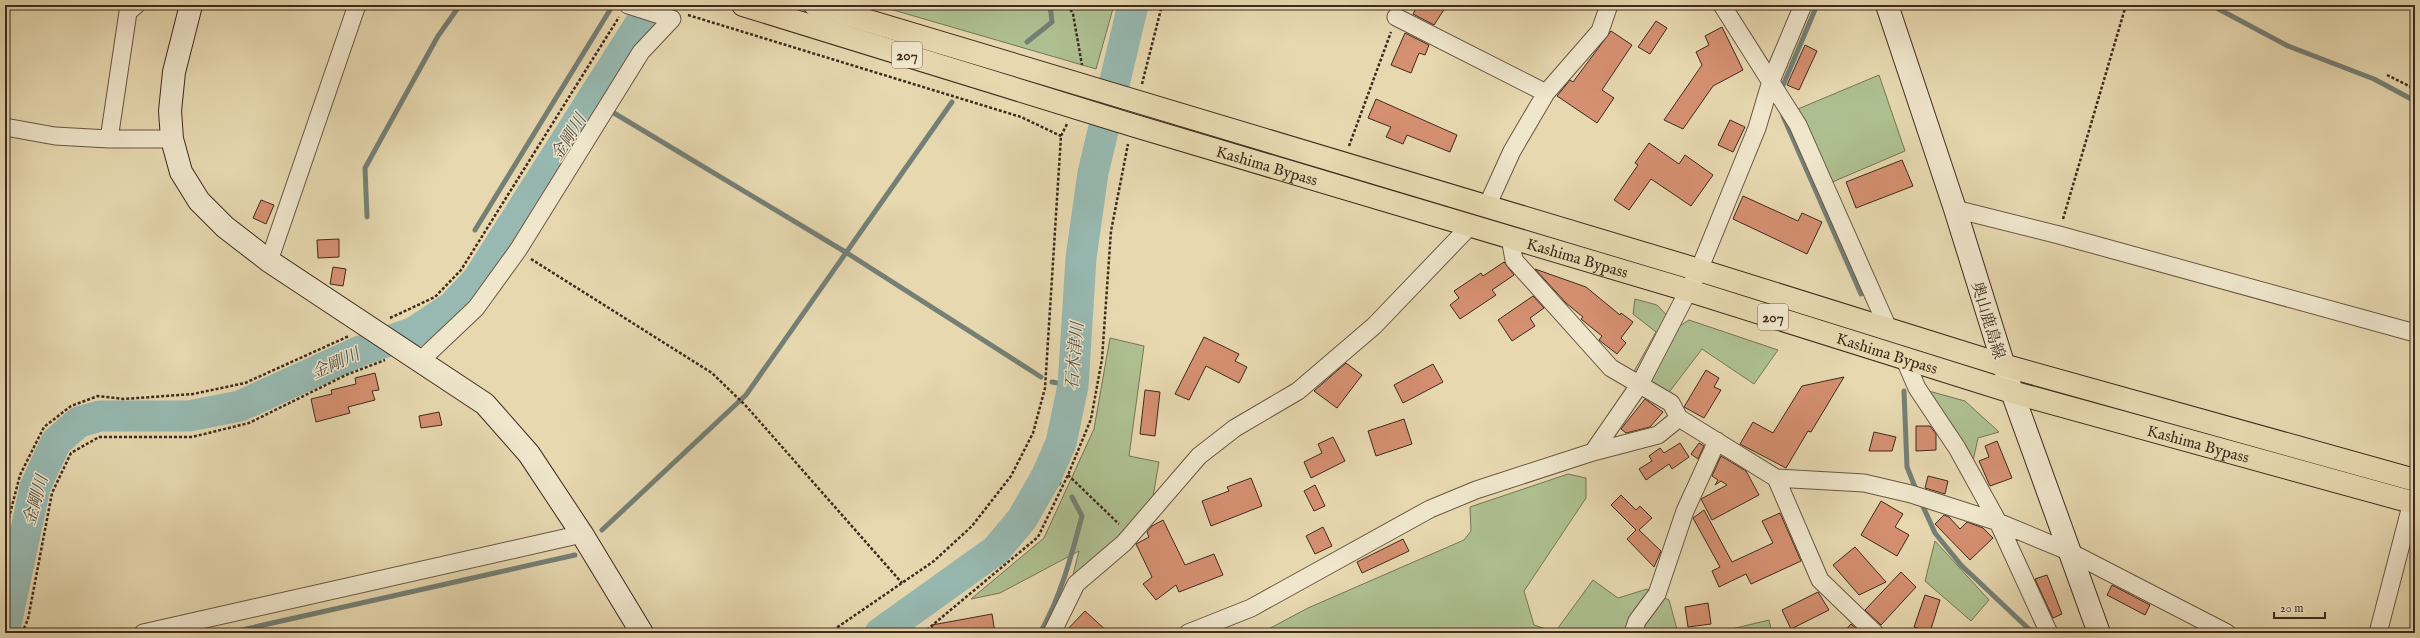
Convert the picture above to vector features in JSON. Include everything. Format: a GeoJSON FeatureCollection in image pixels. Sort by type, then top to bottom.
{"type":"FeatureCollection","features":[{"type":"Feature","properties":{"kind":"highway","name":"Kashima Bypass"},"geometry":{"type":"LineString","coordinates":[[742,5],[1132,125],[1687,290],[2012,392],[2414,503]]}},
{"type":"Feature","properties":{"kind":"highway","name":"Kashima Bypass"},"geometry":{"type":"LineString","coordinates":[[815,5],[1699,270],[2003,365],[2415,480]]}},
{"type":"Feature","properties":{"kind":"street"},"geometry":{"type":"LineString","coordinates":[[109,140],[128,12],[136,5]]}},
{"type":"Feature","properties":{"kind":"street"},"geometry":{"type":"LineString","coordinates":[[191,5],[174,72],[170,111],[172,139],[181,172],[199,201],[225,227],[269,261],[485,404],[529,454],[582,534],[642,633]]}},
{"type":"Feature","properties":{"kind":"street"},"geometry":{"type":"LineString","coordinates":[[269,261],[357,5]]}},
{"type":"Feature","properties":{"kind":"street"},"geometry":{"type":"LineString","coordinates":[[1487,206],[1512,151],[1546,93],[1600,31],[1609,5]]}},
{"type":"Feature","properties":{"kind":"street"},"geometry":{"type":"LineString","coordinates":[[1722,5],[1777,89],[1798,125],[1888,328]]}},
{"type":"Feature","properties":{"kind":"street"},"geometry":{"type":"LineString","coordinates":[[1593,452],[1640,384],[1687,290],[1699,270],[1757,128],[1777,89],[1803,5]]}},
{"type":"Feature","properties":{"kind":"street","name":"奥山鹿島線"},"geometry":{"type":"LineString","coordinates":[[1887,5],[1955,209],[2012,392],[2070,552],[2096,630]]}},
{"type":"Feature","properties":{"kind":"street"},"geometry":{"type":"LineString","coordinates":[[625,8],[672,18]]}},
{"type":"Feature","properties":{"kind":"street"},"geometry":{"type":"LineString","coordinates":[[1396,17],[1546,93]]}},
{"type":"Feature","properties":{"kind":"street"},"geometry":{"type":"LineString","coordinates":[[414,356],[476,308],[518,250],[641,52],[672,18]]}},
{"type":"Feature","properties":{"kind":"street"},"geometry":{"type":"LineString","coordinates":[[5,127],[55,136],[109,140],[172,139]]}},
{"type":"Feature","properties":{"kind":"street"},"geometry":{"type":"LineString","coordinates":[[1955,209],[2059,235],[2415,333]]}},
{"type":"Feature","properties":{"kind":"street"},"geometry":{"type":"LineString","coordinates":[[1052,633],[1076,584],[1124,543],[1199,456],[1235,428],[1298,391],[1374,326],[1453,240],[1470,226]]}},
{"type":"Feature","properties":{"kind":"street"},"geometry":{"type":"LineString","coordinates":[[1510,238],[1514,260],[1611,368],[1671,403],[1679,418],[1717,440],[1776,478],[1864,483],[1912,494],[1998,522],[2070,552],[2228,633]]}},
{"type":"Feature","properties":{"kind":"street"},"geometry":{"type":"LineString","coordinates":[[1904,358],[1917,388],[1957,448],[1998,522],[2049,633]]}},
{"type":"Feature","properties":{"kind":"street"},"geometry":{"type":"LineString","coordinates":[[1188,633],[1251,608],[1430,509],[1476,490],[1593,452],[1658,435],[1679,418]]}},
{"type":"Feature","properties":{"kind":"street"},"geometry":{"type":"LineString","coordinates":[[1633,633],[1637,621],[1657,594],[1685,511],[1717,440]]}},
{"type":"Feature","properties":{"kind":"street"},"geometry":{"type":"LineString","coordinates":[[1776,478],[1820,580],[1875,633]]}},
{"type":"Feature","properties":{"kind":"street"},"geometry":{"type":"LineString","coordinates":[[2378,633],[2414,503]]}},
{"type":"Feature","properties":{"kind":"street"},"geometry":{"type":"LineString","coordinates":[[143,633],[582,534]]}},
{"type":"Feature","properties":{"kind":"path"},"geometry":{"type":"LineString","coordinates":[[1068,5],[1073,14],[1082,62],[1076,83]]}},
{"type":"Feature","properties":{"kind":"path"},"geometry":{"type":"LineString","coordinates":[[1138,102],[1162,5]]}},
{"type":"Feature","properties":{"kind":"path"},"geometry":{"type":"LineString","coordinates":[[2059,235],[2126,5]]}},
{"type":"Feature","properties":{"kind":"path"},"geometry":{"type":"LineString","coordinates":[[5,533],[20,475],[44,427],[71,406],[98,396],[124,399],[193,394],[245,383],[435,297],[461,270],[625,8]]}},
{"type":"Feature","properties":{"kind":"path"},"geometry":{"type":"LineString","coordinates":[[672,18],[690,15],[697,17],[1022,117],[1061,136]]}},
{"type":"Feature","properties":{"kind":"path"},"geometry":{"type":"LineString","coordinates":[[1342,163],[1357,128],[1396,17]]}},
{"type":"Feature","properties":{"kind":"path"},"geometry":{"type":"LineString","coordinates":[[2387,75],[2415,89]]}},
{"type":"Feature","properties":{"kind":"path"},"geometry":{"type":"LineString","coordinates":[[830,633],[934,561],[972,526],[1012,476],[1033,433],[1045,388],[1061,136],[1066,129],[1071,106]]}},
{"type":"Feature","properties":{"kind":"path"},"geometry":{"type":"LineString","coordinates":[[923,633],[1038,537],[1068,475],[1092,412],[1102,359],[1111,231],[1132,125]]}},
{"type":"Feature","properties":{"kind":"path"},"geometry":{"type":"LineString","coordinates":[[518,250],[712,373],[746,406],[902,583]]}},
{"type":"Feature","properties":{"kind":"path"},"geometry":{"type":"LineString","coordinates":[[22,633],[28,619],[52,493],[71,453],[99,437],[192,437],[248,423],[346,375],[414,356]]}},
{"type":"Feature","properties":{"kind":"path"},"geometry":{"type":"LineString","coordinates":[[1068,475],[1123,528],[1124,543]]}},
{"type":"Feature","properties":{"kind":"green space"},"geometry":{"type":"Polygon","coordinates":[[[876,5],[1114,5],[1096,69],[876,5]]]}},
{"type":"Feature","properties":{"kind":"green space"},"geometry":{"type":"Polygon","coordinates":[[[1879,75],[1905,151],[1830,183],[1798,109],[1879,75]]]}},
{"type":"Feature","properties":{"kind":"green space"},"geometry":{"type":"Polygon","coordinates":[[[1635,299],[1657,305],[1678,327],[1689,320],[1778,350],[1754,384],[1702,349],[1667,395],[1632,375],[1656,332],[1633,314],[1635,299]]]}},
{"type":"Feature","properties":{"kind":"green space"},"geometry":{"type":"Polygon","coordinates":[[[1110,338],[1144,346],[1129,456],[1159,462],[1152,502],[1070,587],[1079,551],[1000,593],[971,599],[1044,538],[1094,429],[1110,338]]]}},
{"type":"Feature","properties":{"kind":"green space"},"geometry":{"type":"Polygon","coordinates":[[[1925,390],[1965,401],[1999,432],[1978,438],[1973,461],[1925,390]]]}},
{"type":"Feature","properties":{"kind":"green space"},"geometry":{"type":"Polygon","coordinates":[[[1568,474],[1586,478],[1586,498],[1524,591],[1534,625],[1555,632],[1593,580],[1618,598],[1647,589],[1669,600],[1678,633],[1261,633],[1308,608],[1464,540],[1471,531],[1470,507],[1568,474]]]}},
{"type":"Feature","properties":{"kind":"green space"},"geometry":{"type":"Polygon","coordinates":[[[1935,541],[1989,600],[1971,621],[1925,581],[1935,541]]]}},
{"type":"Feature","properties":{"kind":"green space"},"geometry":{"type":"Polygon","coordinates":[[[1769,620],[1772,633],[1715,633],[1769,620]]]}},
{"type":"Feature","properties":{"kind":"building"},"geometry":{"type":"Polygon","coordinates":[[[1418,5],[1447,5],[1434,25],[1413,14],[1418,5]]]}},
{"type":"Feature","properties":{"kind":"building"},"geometry":{"type":"Polygon","coordinates":[[[1656,21],[1667,28],[1650,54],[1638,47],[1656,21]]]}},
{"type":"Feature","properties":{"kind":"building"},"geometry":{"type":"Polygon","coordinates":[[[1722,27],[1743,70],[1713,86],[1683,129],[1664,120],[1702,65],[1696,52],[1709,45],[1705,36],[1722,27]]]}},
{"type":"Feature","properties":{"kind":"building"},"geometry":{"type":"Polygon","coordinates":[[[1611,31],[1632,45],[1602,90],[1614,98],[1597,123],[1557,96],[1570,80],[1573,82],[1611,31]]]}},
{"type":"Feature","properties":{"kind":"building"},"geometry":{"type":"Polygon","coordinates":[[[1405,33],[1429,45],[1425,55],[1419,53],[1411,73],[1391,65],[1405,33]]]}},
{"type":"Feature","properties":{"kind":"building"},"geometry":{"type":"Polygon","coordinates":[[[1805,45],[1817,51],[1799,90],[1787,85],[1805,45]]]}},
{"type":"Feature","properties":{"kind":"building"},"geometry":{"type":"Polygon","coordinates":[[[1376,99],[1457,135],[1450,152],[1407,135],[1403,144],[1386,137],[1391,127],[1368,118],[1376,99]]]}},
{"type":"Feature","properties":{"kind":"building"},"geometry":{"type":"Polygon","coordinates":[[[1730,120],[1745,127],[1733,152],[1718,145],[1730,120]]]}},
{"type":"Feature","properties":{"kind":"building"},"geometry":{"type":"Polygon","coordinates":[[[1649,143],[1679,164],[1685,155],[1713,175],[1691,206],[1651,179],[1629,210],[1614,200],[1638,165],[1635,163],[1649,143]]]}},
{"type":"Feature","properties":{"kind":"building"},"geometry":{"type":"Polygon","coordinates":[[[1902,160],[1913,186],[1856,208],[1846,182],[1902,160]]]}},
{"type":"Feature","properties":{"kind":"building"},"geometry":{"type":"Polygon","coordinates":[[[1743,196],[1798,221],[1802,213],[1822,222],[1807,254],[1733,219],[1743,196]]]}},
{"type":"Feature","properties":{"kind":"building"},"geometry":{"type":"Polygon","coordinates":[[[261,200],[274,205],[266,224],[253,218],[261,200]]]}},
{"type":"Feature","properties":{"kind":"building"},"geometry":{"type":"Polygon","coordinates":[[[339,239],[339,257],[318,258],[317,240],[339,239]]]}},
{"type":"Feature","properties":{"kind":"building"},"geometry":{"type":"Polygon","coordinates":[[[1504,262],[1514,275],[1492,290],[1496,295],[1460,319],[1450,305],[1459,298],[1454,291],[1481,273],[1483,276],[1504,262]]]}},
{"type":"Feature","properties":{"kind":"building"},"geometry":{"type":"Polygon","coordinates":[[[333,267],[346,269],[343,286],[330,284],[333,267]]]}},
{"type":"Feature","properties":{"kind":"building"},"geometry":{"type":"Polygon","coordinates":[[[1535,269],[1586,287],[1620,315],[1621,313],[1633,322],[1621,338],[1626,343],[1617,354],[1599,340],[1602,336],[1581,319],[1583,317],[1566,303],[1535,269]]]}},
{"type":"Feature","properties":{"kind":"building"},"geometry":{"type":"Polygon","coordinates":[[[1533,296],[1544,308],[1530,318],[1535,326],[1512,341],[1498,320],[1533,296]]]}},
{"type":"Feature","properties":{"kind":"building"},"geometry":{"type":"Polygon","coordinates":[[[1204,337],[1239,354],[1235,361],[1247,367],[1239,383],[1206,366],[1189,400],[1175,394],[1204,337]]]}},
{"type":"Feature","properties":{"kind":"building"},"geometry":{"type":"Polygon","coordinates":[[[1346,363],[1362,375],[1337,408],[1314,391],[1346,363]]]}},
{"type":"Feature","properties":{"kind":"building"},"geometry":{"type":"Polygon","coordinates":[[[1433,364],[1443,382],[1403,403],[1394,385],[1433,364]]]}},
{"type":"Feature","properties":{"kind":"building"},"geometry":{"type":"Polygon","coordinates":[[[1706,370],[1719,378],[1714,387],[1721,390],[1704,418],[1684,407],[1706,370]]]}},
{"type":"Feature","properties":{"kind":"building"},"geometry":{"type":"Polygon","coordinates":[[[375,373],[379,390],[372,391],[375,400],[348,407],[350,413],[316,422],[311,399],[332,394],[331,390],[356,384],[355,378],[375,373]]]}},
{"type":"Feature","properties":{"kind":"building"},"geometry":{"type":"Polygon","coordinates":[[[1844,377],[1811,432],[1808,431],[1786,468],[1740,444],[1753,422],[1773,433],[1802,386],[1844,377]]]}},
{"type":"Feature","properties":{"kind":"building"},"geometry":{"type":"Polygon","coordinates":[[[1145,390],[1160,392],[1155,436],[1140,434],[1145,390]]]}},
{"type":"Feature","properties":{"kind":"building"},"geometry":{"type":"Polygon","coordinates":[[[1645,399],[1663,412],[1650,427],[1626,433],[1621,429],[1645,399]]]}},
{"type":"Feature","properties":{"kind":"building"},"geometry":{"type":"Polygon","coordinates":[[[439,412],[442,425],[421,428],[419,416],[439,412]]]}},
{"type":"Feature","properties":{"kind":"building"},"geometry":{"type":"Polygon","coordinates":[[[1404,419],[1412,444],[1376,456],[1368,431],[1404,419]]]}},
{"type":"Feature","properties":{"kind":"building"},"geometry":{"type":"Polygon","coordinates":[[[1916,426],[1930,426],[1936,434],[1936,450],[1916,451],[1916,426]]]}},
{"type":"Feature","properties":{"kind":"building"},"geometry":{"type":"Polygon","coordinates":[[[1874,432],[1896,437],[1892,451],[1869,451],[1874,432]]]}},
{"type":"Feature","properties":{"kind":"building"},"geometry":{"type":"Polygon","coordinates":[[[1333,437],[1345,461],[1311,478],[1304,462],[1322,453],[1318,444],[1333,437]]]}},
{"type":"Feature","properties":{"kind":"building"},"geometry":{"type":"Polygon","coordinates":[[[1997,441],[2012,478],[1990,486],[1979,461],[1989,457],[1985,446],[1997,441]]]}},
{"type":"Feature","properties":{"kind":"building"},"geometry":{"type":"Polygon","coordinates":[[[1680,443],[1689,457],[1672,469],[1669,464],[1646,480],[1639,469],[1652,461],[1649,456],[1660,448],[1664,453],[1680,443]]]}},
{"type":"Feature","properties":{"kind":"building"},"geometry":{"type":"Polygon","coordinates":[[[1699,443],[1704,446],[1698,459],[1691,454],[1699,443]]]}},
{"type":"Feature","properties":{"kind":"building"},"geometry":{"type":"Polygon","coordinates":[[[1721,456],[1746,471],[1759,495],[1712,520],[1701,499],[1727,485],[1721,481],[1715,485],[1718,480],[1712,476],[1721,456]]]}},
{"type":"Feature","properties":{"kind":"building"},"geometry":{"type":"Polygon","coordinates":[[[1928,476],[1948,481],[1945,494],[1925,488],[1928,476]]]}},
{"type":"Feature","properties":{"kind":"building"},"geometry":{"type":"Polygon","coordinates":[[[1251,478],[1262,506],[1211,526],[1202,501],[1229,491],[1227,487],[1251,478]]]}},
{"type":"Feature","properties":{"kind":"building"},"geometry":{"type":"Polygon","coordinates":[[[1315,485],[1325,506],[1314,511],[1304,491],[1315,485]]]}},
{"type":"Feature","properties":{"kind":"building"},"geometry":{"type":"Polygon","coordinates":[[[1621,495],[1636,510],[1640,506],[1652,518],[1639,530],[1661,551],[1654,567],[1627,539],[1636,530],[1611,505],[1621,495]]]}},
{"type":"Feature","properties":{"kind":"building"},"geometry":{"type":"Polygon","coordinates":[[[1881,501],[1903,514],[1895,527],[1909,535],[1897,556],[1861,535],[1881,501]]]}},
{"type":"Feature","properties":{"kind":"building"},"geometry":{"type":"Polygon","coordinates":[[[1704,510],[1732,562],[1773,543],[1762,521],[1780,513],[1801,561],[1751,584],[1746,574],[1719,587],[1712,571],[1720,567],[1693,518],[1704,510]]]}},
{"type":"Feature","properties":{"kind":"building"},"geometry":{"type":"Polygon","coordinates":[[[1944,515],[1949,517],[1960,529],[1967,522],[1983,528],[1993,538],[1970,560],[1935,524],[1944,515]]]}},
{"type":"Feature","properties":{"kind":"building"},"geometry":{"type":"Polygon","coordinates":[[[1163,520],[1185,565],[1214,554],[1223,575],[1179,592],[1176,585],[1156,600],[1143,584],[1152,577],[1136,544],[1149,537],[1147,532],[1152,526],[1163,520]]]}},
{"type":"Feature","properties":{"kind":"building"},"geometry":{"type":"Polygon","coordinates":[[[1323,527],[1332,546],[1315,554],[1306,536],[1323,527]]]}},
{"type":"Feature","properties":{"kind":"building"},"geometry":{"type":"Polygon","coordinates":[[[1403,539],[1409,551],[1362,573],[1357,562],[1403,539]]]}},
{"type":"Feature","properties":{"kind":"building"},"geometry":{"type":"Polygon","coordinates":[[[1855,547],[1886,582],[1859,595],[1833,565],[1855,547]]]}},
{"type":"Feature","properties":{"kind":"building"},"geometry":{"type":"Polygon","coordinates":[[[1901,572],[1916,587],[1881,625],[1865,610],[1901,572]]]}},
{"type":"Feature","properties":{"kind":"building"},"geometry":{"type":"Polygon","coordinates":[[[2047,575],[2062,614],[2053,618],[2035,579],[2047,575]]]}},
{"type":"Feature","properties":{"kind":"building"},"geometry":{"type":"Polygon","coordinates":[[[2112,585],[2150,605],[2145,615],[2107,595],[2112,585]]]}},
{"type":"Feature","properties":{"kind":"building"},"geometry":{"type":"Polygon","coordinates":[[[1818,592],[1829,610],[1791,629],[1782,610],[1818,592]]]}},
{"type":"Feature","properties":{"kind":"building"},"geometry":{"type":"Polygon","coordinates":[[[1925,595],[1940,600],[1930,632],[1914,627],[1925,595]]]}},
{"type":"Feature","properties":{"kind":"building"},"geometry":{"type":"Polygon","coordinates":[[[1708,603],[1711,624],[1688,627],[1685,607],[1708,603]]]}},
{"type":"Feature","properties":{"kind":"building"},"geometry":{"type":"Polygon","coordinates":[[[1085,611],[1109,633],[1064,633],[1085,611]]]}},
{"type":"Feature","properties":{"kind":"building"},"geometry":{"type":"Polygon","coordinates":[[[992,614],[995,633],[932,633],[932,625],[992,614]]]}},
{"type":"Feature","properties":{"kind":"building"},"geometry":{"type":"Polygon","coordinates":[[[1851,624],[1861,633],[1843,633],[1851,624]]]}},
{"type":"Feature","properties":{"kind":"waterway"},"geometry":{"type":"LineString","coordinates":[[367,217],[365,168],[438,36],[460,5]]}},
{"type":"Feature","properties":{"kind":"waterway"},"geometry":{"type":"LineString","coordinates":[[475,230],[613,5]]}},
{"type":"Feature","properties":{"kind":"waterway","name":"金剛川"},"geometry":{"type":"LineString","coordinates":[[5,629],[35,487],[56,442],[79,422],[100,416],[189,416],[240,406],[360,351],[414,332],[452,307],[478,279],[652,5]]}},
{"type":"Feature","properties":{"kind":"waterway"},"geometry":{"type":"LineString","coordinates":[[1027,42],[1052,22],[1050,5]]}},
{"type":"Feature","properties":{"kind":"waterway","name":"石木津川"},"geometry":{"type":"LineString","coordinates":[[880,633],[996,550],[1022,519],[1046,477],[1061,443],[1073,386],[1081,258],[1093,173],[1133,5]]}},
{"type":"Feature","properties":{"kind":"waterway"},"geometry":{"type":"LineString","coordinates":[[1781,90],[1817,5]]}},
{"type":"Feature","properties":{"kind":"waterway"},"geometry":{"type":"LineString","coordinates":[[2211,5],[2288,46],[2374,79],[2415,101]]}},
{"type":"Feature","properties":{"kind":"waterway"},"geometry":{"type":"LineString","coordinates":[[594,97],[601,105]]}},
{"type":"Feature","properties":{"kind":"waterway"},"geometry":{"type":"LineString","coordinates":[[602,530],[746,395],[952,102]]}},
{"type":"Feature","properties":{"kind":"waterway"},"geometry":{"type":"LineString","coordinates":[[609,110],[847,253],[1041,377]]}},
{"type":"Feature","properties":{"kind":"waterway"},"geometry":{"type":"LineString","coordinates":[[1783,116],[1861,294]]}},
{"type":"Feature","properties":{"kind":"waterway"},"geometry":{"type":"LineString","coordinates":[[1052,382],[1073,386]]}},
{"type":"Feature","properties":{"kind":"waterway"},"geometry":{"type":"LineString","coordinates":[[1904,391],[1907,467],[1917,492]]}},
{"type":"Feature","properties":{"kind":"waterway"},"geometry":{"type":"LineString","coordinates":[[1046,477],[1059,483]]}},
{"type":"Feature","properties":{"kind":"waterway"},"geometry":{"type":"LineString","coordinates":[[1040,633],[1060,591],[1082,516],[1072,497]]}},
{"type":"Feature","properties":{"kind":"waterway"},"geometry":{"type":"LineString","coordinates":[[1921,502],[1935,533],[1961,565],[2033,633]]}},
{"type":"Feature","properties":{"kind":"waterway"},"geometry":{"type":"LineString","coordinates":[[228,633],[575,555]]}}]}
